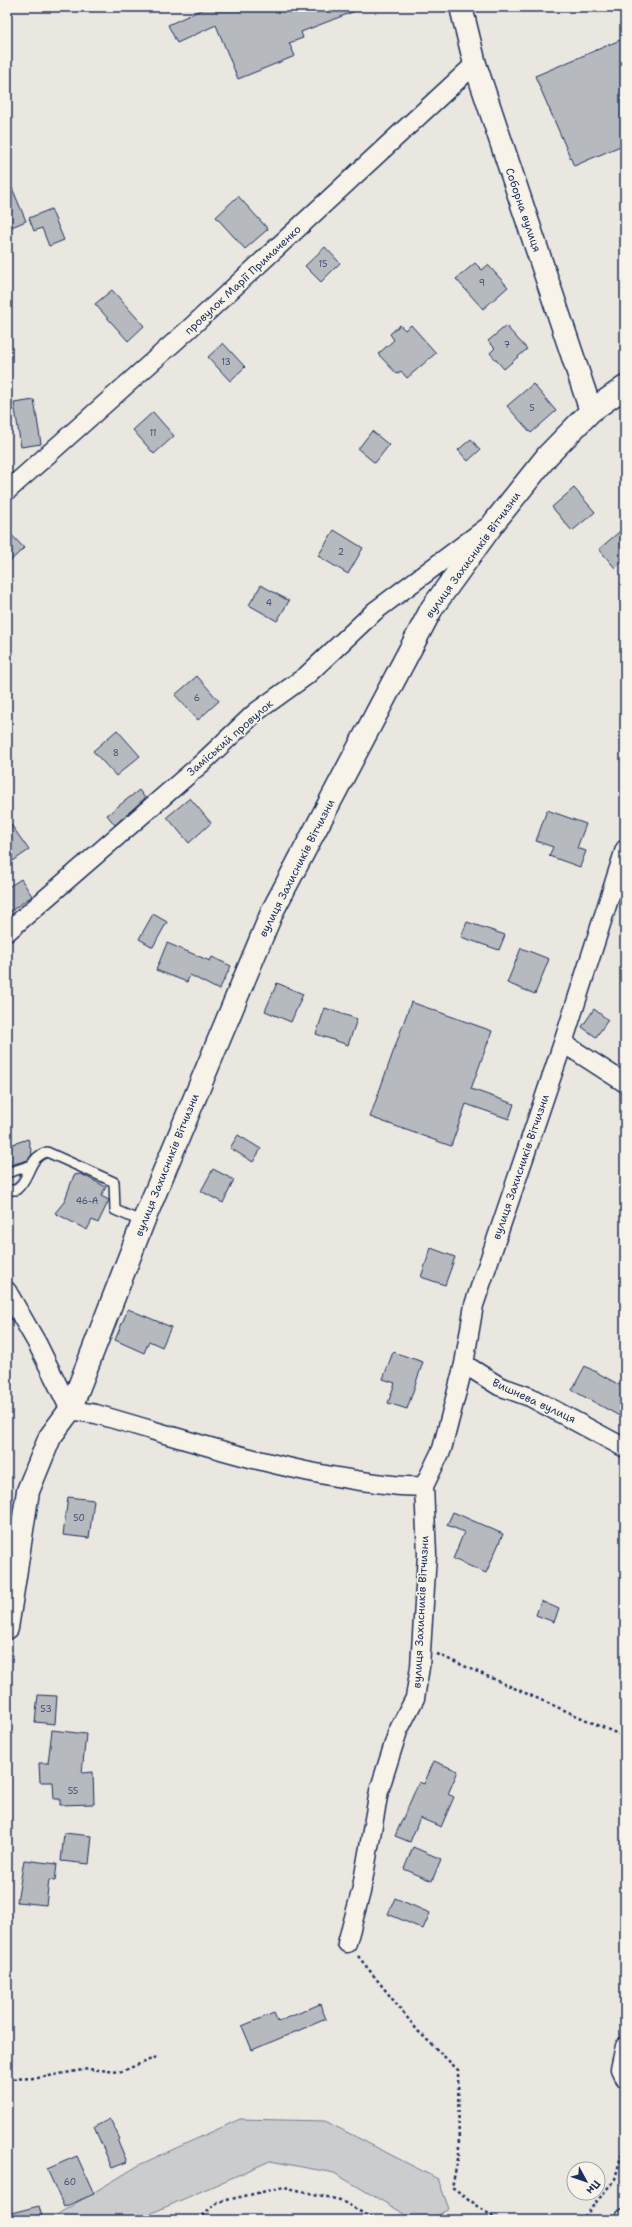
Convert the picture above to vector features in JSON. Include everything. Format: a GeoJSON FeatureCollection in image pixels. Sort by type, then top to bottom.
{"type":"FeatureCollection","features":[{"type":"Feature","properties":{"kind":"street","name":"Соборна вулиця"},"geometry":{"type":"LineString","coordinates":[[461,7],[475,64],[591,411]]}},
{"type":"Feature","properties":{"kind":"street","name":"провулок Марії Примаченко"},"geometry":{"type":"LineString","coordinates":[[7,491],[183,335],[475,64]]}},
{"type":"Feature","properties":{"kind":"street","name":"вулиця Захисників Вітчизни"},"geometry":{"type":"LineString","coordinates":[[7,1628],[28,1491],[50,1437],[70,1410],[143,1222],[273,910],[432,608],[496,520],[548,455],[591,411],[625,387]]}},
{"type":"Feature","properties":{"kind":"street","name":"Заміський провулок"},"geometry":{"type":"LineString","coordinates":[[7,932],[202,763],[256,712],[306,676],[374,611],[496,520]]}},
{"type":"Feature","properties":{"kind":"street","name":"вулиця Захисників Вітчизни"},"geometry":{"type":"LineString","coordinates":[[347,1943],[361,1892],[379,1791],[398,1731],[415,1698],[421,1646],[427,1554],[424,1486],[442,1449],[464,1364],[474,1305],[564,1043],[625,849]]}},
{"type":"Feature","properties":{"kind":"street"},"geometry":{"type":"LineString","coordinates":[[564,1043],[625,1083]]}},
{"type":"Feature","properties":{"kind":"street"},"geometry":{"type":"LineString","coordinates":[[7,1291],[37,1343],[70,1410],[96,1414],[271,1463],[325,1475],[407,1488],[424,1486]]}},
{"type":"Feature","properties":{"kind":"street","name":"Вишнева вулиця"},"geometry":{"type":"LineString","coordinates":[[464,1364],[499,1386],[530,1397],[625,1448]]}},
{"type":"Feature","properties":{"kind":"street"},"geometry":{"type":"LineString","coordinates":[[625,2046],[620,2069],[625,2079]]}},
{"type":"Feature","properties":{"kind":"lane"},"geometry":{"type":"LineString","coordinates":[[7,1190],[16,1190],[27,1178],[30,1166],[41,1154],[47,1152],[114,1182],[115,1210],[143,1222]]}},
{"type":"Feature","properties":{"kind":"lane"},"geometry":{"type":"LineString","coordinates":[[7,1173],[30,1166]]}},
{"type":"Feature","properties":{"kind":"path"},"geometry":{"type":"LineString","coordinates":[[421,1646],[625,1737]]}},
{"type":"Feature","properties":{"kind":"path"},"geometry":{"type":"LineString","coordinates":[[347,1943],[418,2031],[458,2070],[459,2154],[452,2187],[498,2220]]}},
{"type":"Feature","properties":{"kind":"path"},"geometry":{"type":"LineString","coordinates":[[7,2079],[37,2078],[88,2069],[120,2072],[159,2056]]}},
{"type":"Feature","properties":{"kind":"path"},"geometry":{"type":"LineString","coordinates":[[579,2220],[585,2216],[615,2179],[625,2141]]}},
{"type":"Feature","properties":{"kind":"path"},"geometry":{"type":"LineString","coordinates":[[198,2220],[218,2202],[284,2187],[340,2200],[375,2220]]}},
{"type":"Feature","properties":{"kind":"shaded area"},"geometry":{"type":"Polygon","coordinates":[[[240,2119],[325,2121],[438,2179],[449,2209],[429,2220],[415,2220],[334,2173],[270,2161],[136,2220],[55,2220],[53,2217],[141,2164],[240,2119]]]}},
{"type":"Feature","properties":{"kind":"building"},"geometry":{"type":"Polygon","coordinates":[[[207,7],[363,8],[301,32],[303,38],[289,43],[295,56],[238,79],[216,25],[177,43],[168,25],[207,7]]]}},
{"type":"Feature","properties":{"kind":"building"},"geometry":{"type":"Polygon","coordinates":[[[625,38],[625,144],[574,166],[535,76],[625,38]]]}},
{"type":"Feature","properties":{"kind":"building"},"geometry":{"type":"Polygon","coordinates":[[[7,176],[26,221],[7,229],[7,176]]]}},
{"type":"Feature","properties":{"kind":"building"},"geometry":{"type":"Polygon","coordinates":[[[238,196],[268,229],[245,249],[216,217],[238,196]]]}},
{"type":"Feature","properties":{"kind":"building"},"geometry":{"type":"Polygon","coordinates":[[[51,209],[64,240],[49,246],[42,228],[34,231],[29,218],[51,209]]]}},
{"type":"Feature","properties":{"kind":"building"},"geometry":{"type":"Polygon","coordinates":[[[325,247],[340,263],[321,282],[305,266],[325,247]]]}},
{"type":"Feature","properties":{"kind":"building"},"geometry":{"type":"Polygon","coordinates":[[[475,263],[482,270],[488,265],[508,287],[483,309],[456,279],[475,263]]]}},
{"type":"Feature","properties":{"kind":"building"},"geometry":{"type":"Polygon","coordinates":[[[112,290],[144,326],[128,341],[95,304],[112,290]]]}},
{"type":"Feature","properties":{"kind":"building"},"geometry":{"type":"Polygon","coordinates":[[[400,325],[405,330],[411,325],[436,353],[407,378],[401,371],[397,374],[378,354],[394,340],[390,334],[400,325]]]}},
{"type":"Feature","properties":{"kind":"building"},"geometry":{"type":"Polygon","coordinates":[[[506,326],[527,349],[504,369],[490,353],[495,348],[488,341],[506,326]]]}},
{"type":"Feature","properties":{"kind":"building"},"geometry":{"type":"Polygon","coordinates":[[[223,343],[245,367],[230,381],[208,357],[223,343]]]}},
{"type":"Feature","properties":{"kind":"building"},"geometry":{"type":"Polygon","coordinates":[[[533,384],[556,411],[531,433],[507,406],[533,384]]]}},
{"type":"Feature","properties":{"kind":"building"},"geometry":{"type":"Polygon","coordinates":[[[34,400],[41,444],[21,447],[14,403],[34,400]]]}},
{"type":"Feature","properties":{"kind":"building"},"geometry":{"type":"Polygon","coordinates":[[[153,412],[174,436],[154,454],[133,430],[153,412]]]}},
{"type":"Feature","properties":{"kind":"building"},"geometry":{"type":"Polygon","coordinates":[[[372,431],[389,445],[375,463],[358,449],[372,431]]]}},
{"type":"Feature","properties":{"kind":"building"},"geometry":{"type":"Polygon","coordinates":[[[471,439],[480,450],[468,461],[458,450],[471,439]]]}},
{"type":"Feature","properties":{"kind":"building"},"geometry":{"type":"Polygon","coordinates":[[[574,488],[595,512],[572,531],[552,507],[574,488]]]}},
{"type":"Feature","properties":{"kind":"building"},"geometry":{"type":"Polygon","coordinates":[[[625,527],[625,559],[615,568],[599,549],[625,527]]]}},
{"type":"Feature","properties":{"kind":"building"},"geometry":{"type":"Polygon","coordinates":[[[7,530],[24,548],[7,564],[7,530]]]}},
{"type":"Feature","properties":{"kind":"building"},"geometry":{"type":"Polygon","coordinates":[[[334,530],[363,548],[348,574],[318,556],[334,530]]]}},
{"type":"Feature","properties":{"kind":"building"},"geometry":{"type":"Polygon","coordinates":[[[261,585],[289,601],[277,621],[249,605],[261,585]]]}},
{"type":"Feature","properties":{"kind":"building"},"geometry":{"type":"Polygon","coordinates":[[[197,676],[219,701],[198,720],[175,695],[197,676]]]}},
{"type":"Feature","properties":{"kind":"building"},"geometry":{"type":"Polygon","coordinates":[[[117,730],[140,756],[116,776],[93,751],[117,730]]]}},
{"type":"Feature","properties":{"kind":"building"},"geometry":{"type":"Polygon","coordinates":[[[139,790],[145,798],[115,825],[107,815],[139,790]]]}},
{"type":"Feature","properties":{"kind":"building"},"geometry":{"type":"Polygon","coordinates":[[[190,798],[211,823],[189,843],[167,817],[190,798]]]}},
{"type":"Feature","properties":{"kind":"building"},"geometry":{"type":"Polygon","coordinates":[[[547,810],[586,824],[577,848],[586,851],[580,867],[549,856],[553,847],[536,841],[547,810]]]}},
{"type":"Feature","properties":{"kind":"building"},"geometry":{"type":"Polygon","coordinates":[[[7,819],[29,850],[13,861],[7,852],[7,819]]]}},
{"type":"Feature","properties":{"kind":"building"},"geometry":{"type":"Polygon","coordinates":[[[21,879],[32,896],[7,914],[7,888],[21,879]]]}},
{"type":"Feature","properties":{"kind":"building"},"geometry":{"type":"Polygon","coordinates":[[[153,914],[167,922],[153,947],[139,939],[153,914]]]}},
{"type":"Feature","properties":{"kind":"building"},"geometry":{"type":"Polygon","coordinates":[[[467,922],[505,935],[499,950],[461,937],[467,922]]]}},
{"type":"Feature","properties":{"kind":"building"},"geometry":{"type":"Polygon","coordinates":[[[167,943],[210,961],[212,957],[231,966],[219,990],[190,975],[187,982],[156,970],[167,943]]]}},
{"type":"Feature","properties":{"kind":"building"},"geometry":{"type":"Polygon","coordinates":[[[521,948],[549,959],[535,994],[507,983],[521,948]]]}},
{"type":"Feature","properties":{"kind":"building"},"geometry":{"type":"Polygon","coordinates":[[[277,983],[303,994],[291,1022],[265,1011],[277,983]]]}},
{"type":"Feature","properties":{"kind":"building"},"geometry":{"type":"Polygon","coordinates":[[[411,1002],[492,1031],[471,1089],[514,1104],[509,1119],[466,1104],[451,1146],[370,1117],[411,1002]]]}},
{"type":"Feature","properties":{"kind":"building"},"geometry":{"type":"Polygon","coordinates":[[[325,1008],[357,1019],[348,1045],[316,1034],[325,1008]]]}},
{"type":"Feature","properties":{"kind":"building"},"geometry":{"type":"Polygon","coordinates":[[[594,1009],[608,1020],[596,1037],[582,1027],[594,1009]]]}},
{"type":"Feature","properties":{"kind":"building"},"geometry":{"type":"Polygon","coordinates":[[[238,1135],[261,1149],[253,1162],[230,1148],[238,1135]]]}},
{"type":"Feature","properties":{"kind":"building"},"geometry":{"type":"Polygon","coordinates":[[[28,1139],[32,1154],[28,1160],[7,1166],[7,1146],[28,1139]]]}},
{"type":"Feature","properties":{"kind":"building"},"geometry":{"type":"Polygon","coordinates":[[[213,1169],[234,1180],[223,1203],[201,1191],[213,1169]]]}},
{"type":"Feature","properties":{"kind":"building"},"geometry":{"type":"Polygon","coordinates":[[[81,1174],[106,1187],[101,1196],[109,1200],[98,1223],[92,1220],[87,1230],[55,1213],[64,1202],[74,1175],[81,1174]]]}},
{"type":"Feature","properties":{"kind":"building"},"geometry":{"type":"Polygon","coordinates":[[[431,1248],[455,1257],[445,1285],[421,1277],[431,1248]]]}},
{"type":"Feature","properties":{"kind":"building"},"geometry":{"type":"Polygon","coordinates":[[[128,1309],[171,1327],[162,1347],[149,1341],[144,1353],[115,1340],[128,1309]]]}},
{"type":"Feature","properties":{"kind":"building"},"geometry":{"type":"Polygon","coordinates":[[[393,1352],[423,1362],[407,1409],[388,1403],[395,1383],[383,1379],[393,1352]]]}},
{"type":"Feature","properties":{"kind":"building"},"geometry":{"type":"Polygon","coordinates":[[[585,1366],[625,1388],[625,1419],[572,1390],[585,1366]]]}},
{"type":"Feature","properties":{"kind":"building"},"geometry":{"type":"Polygon","coordinates":[[[68,1497],[94,1500],[89,1538],[63,1535],[68,1497]]]}},
{"type":"Feature","properties":{"kind":"building"},"geometry":{"type":"Polygon","coordinates":[[[453,1512],[503,1534],[486,1573],[453,1559],[464,1532],[447,1525],[453,1512]]]}},
{"type":"Feature","properties":{"kind":"building"},"geometry":{"type":"Polygon","coordinates":[[[541,1601],[559,1609],[554,1622],[536,1615],[541,1601]]]}},
{"type":"Feature","properties":{"kind":"building"},"geometry":{"type":"Polygon","coordinates":[[[38,1695],[57,1696],[55,1724],[35,1722],[38,1695]]]}},
{"type":"Feature","properties":{"kind":"building"},"geometry":{"type":"Polygon","coordinates":[[[52,1730],[86,1734],[82,1773],[93,1772],[94,1804],[60,1805],[60,1799],[54,1799],[53,1782],[40,1782],[39,1763],[48,1763],[52,1730]]]}},
{"type":"Feature","properties":{"kind":"building"},"geometry":{"type":"Polygon","coordinates":[[[434,1761],[458,1771],[448,1794],[454,1797],[441,1827],[420,1818],[410,1842],[395,1836],[419,1782],[424,1784],[434,1761]]]}},
{"type":"Feature","properties":{"kind":"building"},"geometry":{"type":"Polygon","coordinates":[[[64,1833],[92,1836],[89,1864],[61,1861],[64,1833]]]}},
{"type":"Feature","properties":{"kind":"building"},"geometry":{"type":"Polygon","coordinates":[[[413,1847],[441,1859],[432,1881],[404,1869],[413,1847]]]}},
{"type":"Feature","properties":{"kind":"building"},"geometry":{"type":"Polygon","coordinates":[[[24,1860],[57,1864],[55,1881],[49,1880],[46,1905],[17,1902],[24,1860]]]}},
{"type":"Feature","properties":{"kind":"building"},"geometry":{"type":"Polygon","coordinates":[[[395,1898],[430,1913],[423,1929],[388,1914],[395,1898]]]}},
{"type":"Feature","properties":{"kind":"building"},"geometry":{"type":"Polygon","coordinates":[[[320,2004],[326,2019],[252,2050],[242,2026],[274,2013],[278,2022],[320,2004]]]}},
{"type":"Feature","properties":{"kind":"building"},"geometry":{"type":"Polygon","coordinates":[[[110,2119],[120,2139],[118,2141],[127,2162],[112,2168],[94,2127],[110,2119]]]}},
{"type":"Feature","properties":{"kind":"building"},"geometry":{"type":"Polygon","coordinates":[[[77,2156],[94,2194],[64,2207],[47,2169],[77,2156]]]}},
{"type":"Feature","properties":{"kind":"building"},"geometry":{"type":"Polygon","coordinates":[[[39,2206],[43,2220],[7,2220],[7,2214],[39,2206]]]}}]}
